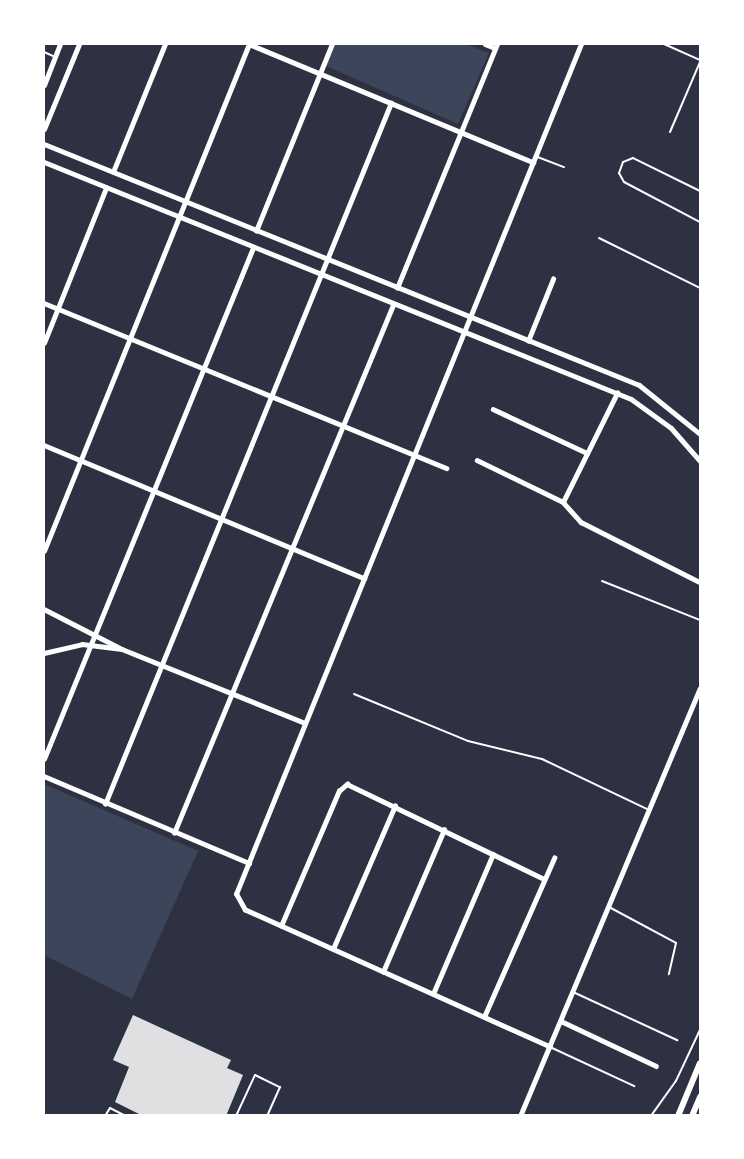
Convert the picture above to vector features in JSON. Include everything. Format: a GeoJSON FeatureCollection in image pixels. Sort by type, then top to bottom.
{"type":"FeatureCollection","features":[{"type":"Feature","properties":{"kind":"main road"},"geometry":{"type":"LineString","coordinates":[[678,1116],[700,1063]]}},
{"type":"Feature","properties":{"kind":"main road"},"geometry":{"type":"LineString","coordinates":[[694,1116],[700,1097]]}},
{"type":"Feature","properties":{"kind":"main road"},"geometry":{"type":"LineString","coordinates":[[694,1116],[700,1114]]}},
{"type":"Feature","properties":{"kind":"street"},"geometry":{"type":"LineString","coordinates":[[44,85],[60,44]]}},
{"type":"Feature","properties":{"kind":"street"},"geometry":{"type":"LineString","coordinates":[[44,129],[79,44]]}},
{"type":"Feature","properties":{"kind":"street"},"geometry":{"type":"LineString","coordinates":[[112,172],[165,44]]}},
{"type":"Feature","properties":{"kind":"street"},"geometry":{"type":"LineString","coordinates":[[44,550],[249,44],[533,162]]}},
{"type":"Feature","properties":{"kind":"street"},"geometry":{"type":"LineString","coordinates":[[256,231],[332,44]]}},
{"type":"Feature","properties":{"kind":"street"},"geometry":{"type":"LineString","coordinates":[[397,289],[496,46],[486,44]]}},
{"type":"Feature","properties":{"kind":"street"},"geometry":{"type":"LineString","coordinates":[[550,1047],[281,926],[237,901],[249,863],[305,723],[581,44]]}},
{"type":"Feature","properties":{"kind":"street"},"geometry":{"type":"LineString","coordinates":[[105,804],[323,277],[326,259],[391,103]]}},
{"type":"Feature","properties":{"kind":"street"},"geometry":{"type":"LineString","coordinates":[[44,144],[397,289],[639,385],[700,434]]}},
{"type":"Feature","properties":{"kind":"street"},"geometry":{"type":"LineString","coordinates":[[44,162],[463,334],[617,393],[652,411],[700,461]]}},
{"type":"Feature","properties":{"kind":"street"},"geometry":{"type":"LineString","coordinates":[[44,343],[106,188]]}},
{"type":"Feature","properties":{"kind":"street"},"geometry":{"type":"LineString","coordinates":[[44,759],[253,248]]}},
{"type":"Feature","properties":{"kind":"street"},"geometry":{"type":"LineString","coordinates":[[528,341],[553,279]]}},
{"type":"Feature","properties":{"kind":"street"},"geometry":{"type":"LineString","coordinates":[[44,303],[447,468]]}},
{"type":"Feature","properties":{"kind":"street"},"geometry":{"type":"LineString","coordinates":[[174,833],[393,305]]}},
{"type":"Feature","properties":{"kind":"street"},"geometry":{"type":"LineString","coordinates":[[563,502],[617,393]]}},
{"type":"Feature","properties":{"kind":"street"},"geometry":{"type":"LineString","coordinates":[[493,409],[587,453]]}},
{"type":"Feature","properties":{"kind":"street"},"geometry":{"type":"LineString","coordinates":[[44,445],[364,578]]}},
{"type":"Feature","properties":{"kind":"street"},"geometry":{"type":"LineString","coordinates":[[477,460],[563,502],[581,522],[700,582]]}},
{"type":"Feature","properties":{"kind":"street"},"geometry":{"type":"LineString","coordinates":[[44,527],[52,531]]}},
{"type":"Feature","properties":{"kind":"street"},"geometry":{"type":"LineString","coordinates":[[44,609],[96,632],[122,649],[305,723]]}},
{"type":"Feature","properties":{"kind":"street"},"geometry":{"type":"LineString","coordinates":[[44,653],[91,644],[122,649]]}},
{"type":"Feature","properties":{"kind":"street"},"geometry":{"type":"LineString","coordinates":[[519,1116],[700,688]]}},
{"type":"Feature","properties":{"kind":"street"},"geometry":{"type":"LineString","coordinates":[[44,776],[105,804],[249,863]]}},
{"type":"Feature","properties":{"kind":"street"},"geometry":{"type":"LineString","coordinates":[[281,926],[344,785],[395,806],[544,879]]}},
{"type":"Feature","properties":{"kind":"street"},"geometry":{"type":"LineString","coordinates":[[333,949],[395,806]]}},
{"type":"Feature","properties":{"kind":"street"},"geometry":{"type":"LineString","coordinates":[[383,972],[444,830]]}},
{"type":"Feature","properties":{"kind":"street"},"geometry":{"type":"LineString","coordinates":[[433,994],[493,854]]}},
{"type":"Feature","properties":{"kind":"street"},"geometry":{"type":"LineString","coordinates":[[484,1017],[554,858]]}},
{"type":"Feature","properties":{"kind":"street"},"geometry":{"type":"LineString","coordinates":[[561,1021],[656,1066]]}},
{"type":"Feature","properties":{"kind":"lane"},"geometry":{"type":"LineString","coordinates":[[664,44],[700,61],[670,132]]}},
{"type":"Feature","properties":{"kind":"lane"},"geometry":{"type":"LineString","coordinates":[[44,52],[55,57]]}},
{"type":"Feature","properties":{"kind":"lane"},"geometry":{"type":"LineString","coordinates":[[535,156],[564,167]]}},
{"type":"Feature","properties":{"kind":"lane"},"geometry":{"type":"LineString","coordinates":[[700,190],[633,158],[623,162],[619,173],[624,182],[700,222]]}},
{"type":"Feature","properties":{"kind":"lane"},"geometry":{"type":"LineString","coordinates":[[599,238],[700,288]]}},
{"type":"Feature","properties":{"kind":"lane"},"geometry":{"type":"LineString","coordinates":[[602,581],[700,620]]}},
{"type":"Feature","properties":{"kind":"lane"},"geometry":{"type":"LineString","coordinates":[[354,694],[468,741],[542,759],[649,810]]}},
{"type":"Feature","properties":{"kind":"lane"},"geometry":{"type":"LineString","coordinates":[[606,906],[676,943],[669,974]]}},
{"type":"Feature","properties":{"kind":"lane"},"geometry":{"type":"LineString","coordinates":[[573,992],[677,1040]]}},
{"type":"Feature","properties":{"kind":"lane"},"geometry":{"type":"LineString","coordinates":[[550,1047],[634,1086]]}},
{"type":"Feature","properties":{"kind":"lane"},"geometry":{"type":"LineString","coordinates":[[236,1116],[255,1075],[280,1087],[267,1116]]}},
{"type":"Feature","properties":{"kind":"lane"},"geometry":{"type":"LineString","coordinates":[[105,1116],[110,1108],[126,1116]]}},
{"type":"Feature","properties":{"kind":"path"},"geometry":{"type":"LineString","coordinates":[[651,1116],[676,1081],[700,1030]]}},
{"type":"Feature","properties":{"kind":"shaded area"},"geometry":{"type":"Polygon","coordinates":[[[335,44],[466,44],[489,53],[458,124],[326,66],[335,44]]]}},
{"type":"Feature","properties":{"kind":"shaded area"},"geometry":{"type":"Polygon","coordinates":[[[44,784],[198,851],[132,999],[44,955],[44,784]]]}},
{"type":"Feature","properties":{"kind":"building"},"geometry":{"type":"Polygon","coordinates":[[[133,1015],[231,1060],[227,1068],[243,1075],[226,1116],[143,1116],[115,1102],[129,1067],[113,1060],[133,1015]]]}}]}
